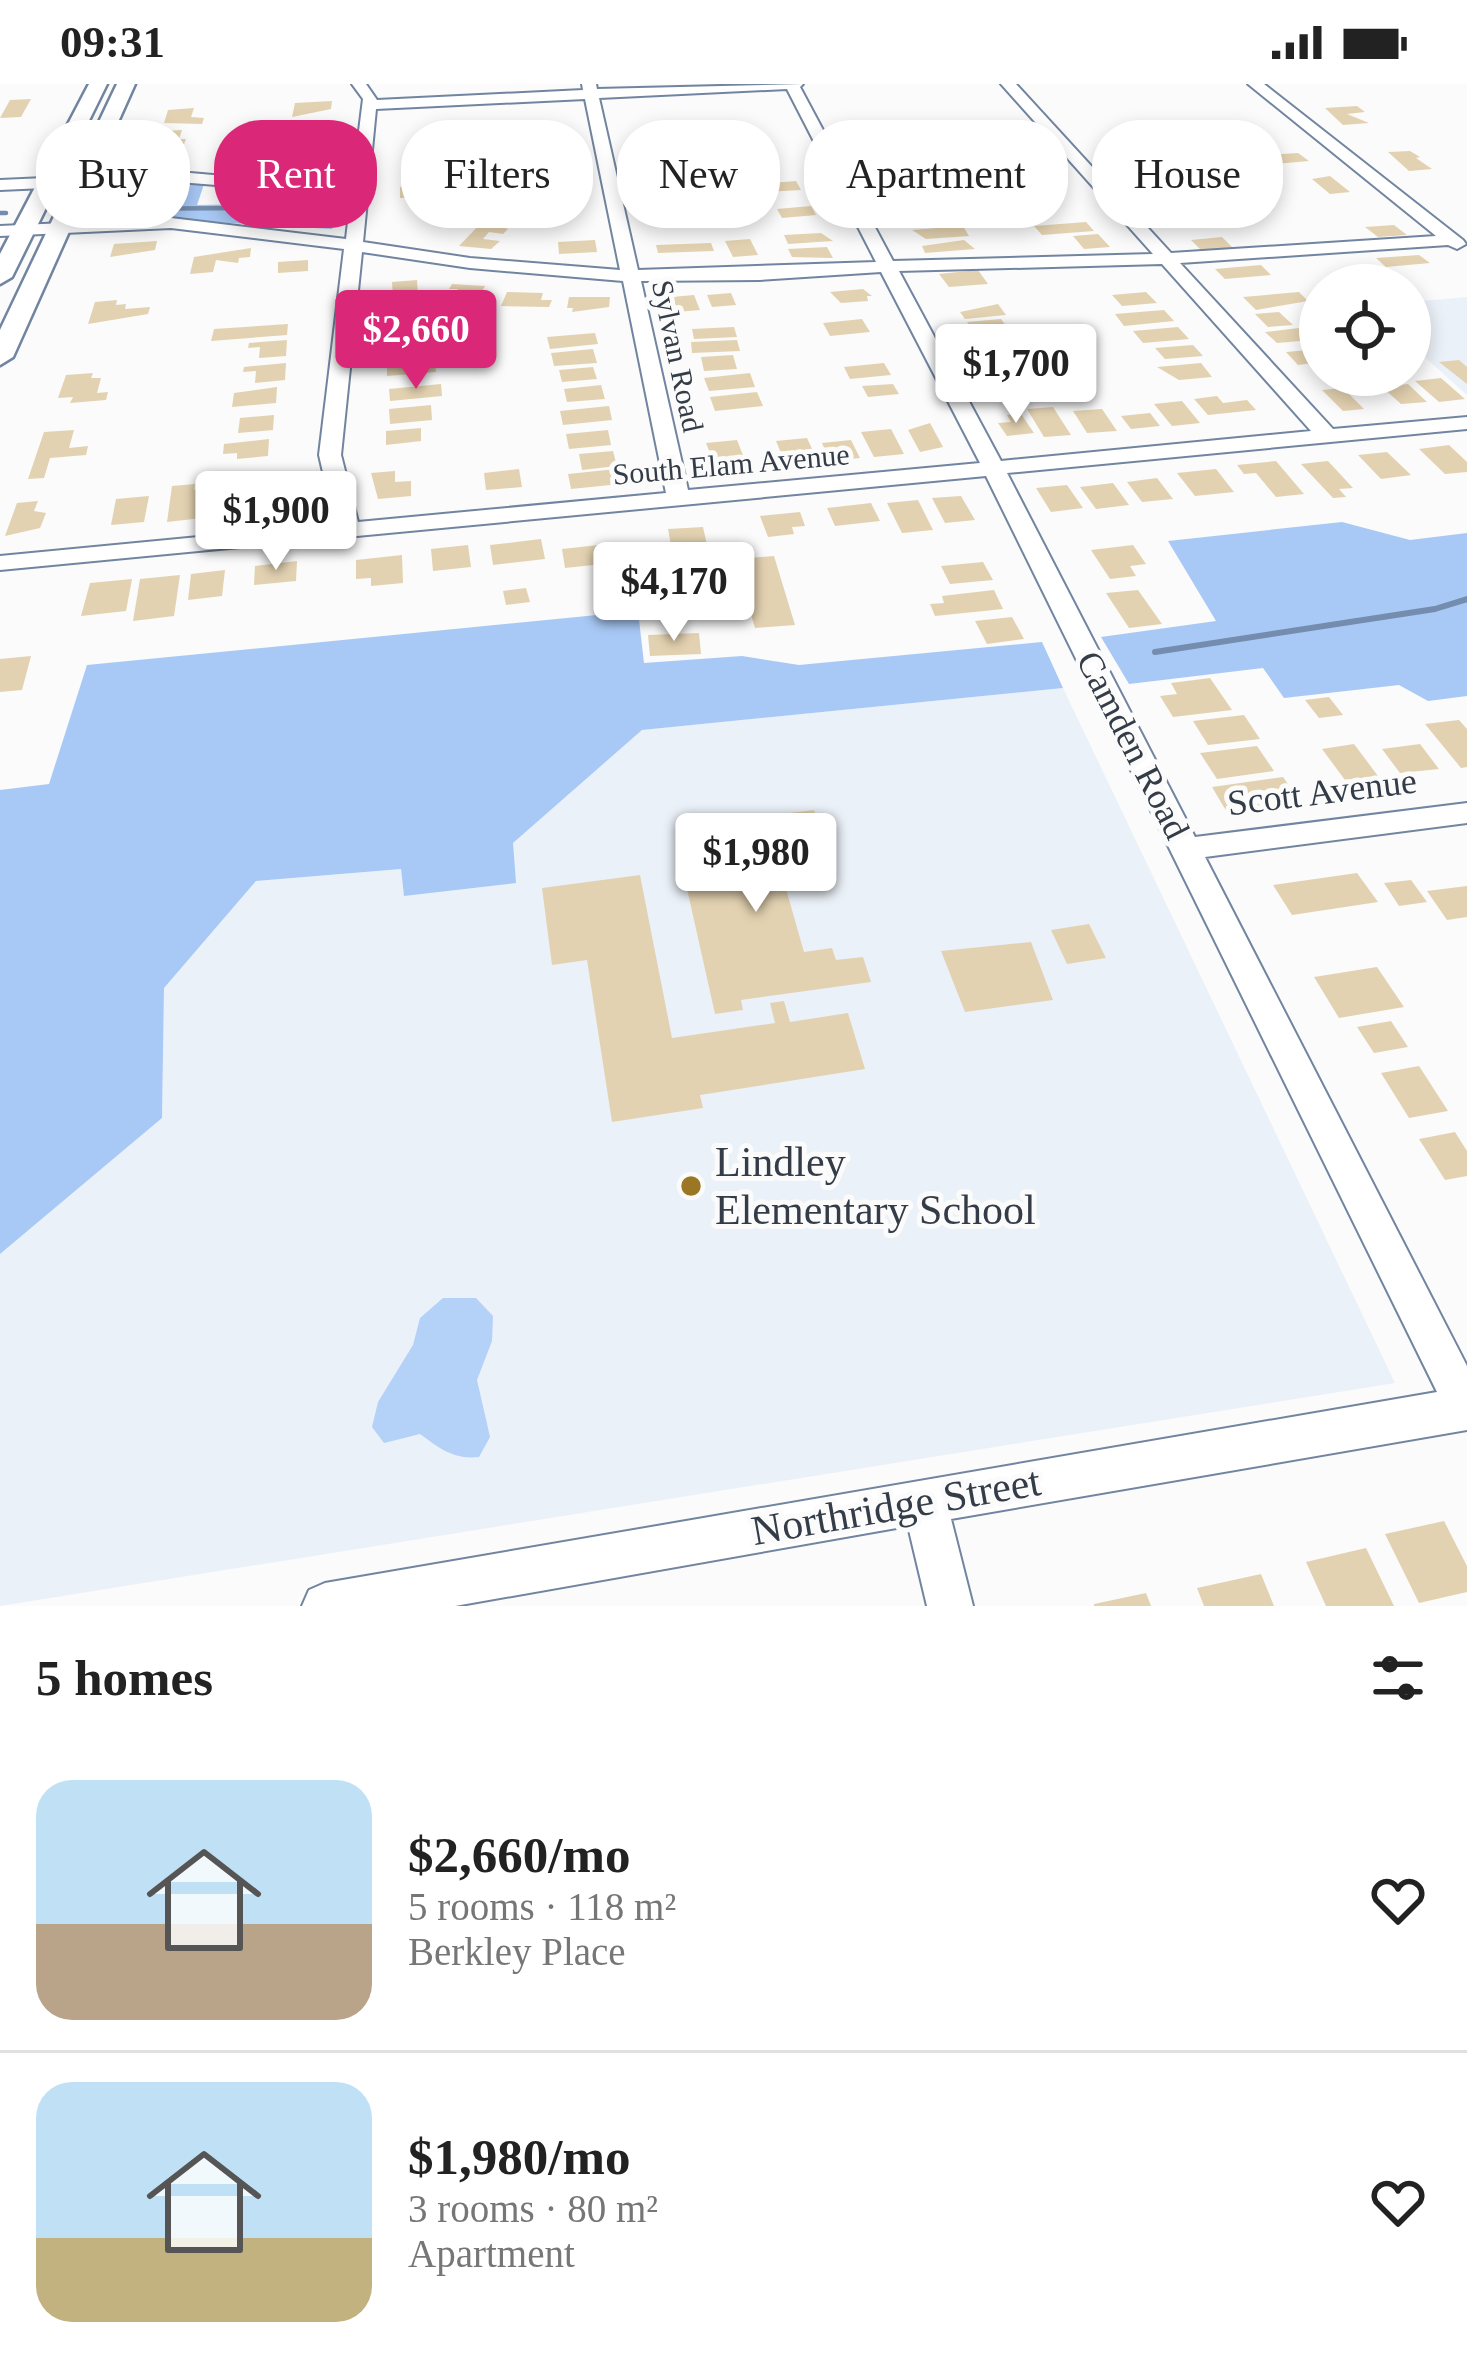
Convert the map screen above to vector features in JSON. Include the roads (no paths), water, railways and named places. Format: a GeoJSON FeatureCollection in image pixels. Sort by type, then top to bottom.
{"type":"FeatureCollection","features":[{"type":"Feature","properties":{"kind":"main road"},"geometry":{"type":"LineString","coordinates":[[79,120],[98,84]]}},
{"type":"Feature","properties":{"kind":"main road"},"geometry":{"type":"LineString","coordinates":[[109,120],[125,84]]}},
{"type":"Feature","properties":{"kind":"main road"},"geometry":{"type":"LineString","coordinates":[[0,277],[11,231],[36,197]]}},
{"type":"Feature","properties":{"kind":"main road"},"geometry":{"type":"LineString","coordinates":[[0,357],[59,228]]}},
{"type":"Feature","properties":{"kind":"street"},"geometry":{"type":"LineString","coordinates":[[359,84],[365,88],[369,105],[367,120]]}},
{"type":"Feature","properties":{"kind":"street"},"geometry":{"type":"LineString","coordinates":[[1008,84],[1327,436]]}},
{"type":"Feature","properties":{"kind":"street"},"geometry":{"type":"LineString","coordinates":[[1255,84],[1459,246]]}},
{"type":"Feature","properties":{"kind":"street"},"geometry":{"type":"LineString","coordinates":[[369,105],[591,90],[794,85]]}},
{"type":"Feature","properties":{"kind":"street","name":"Camden Road"},"geometry":{"type":"LineString","coordinates":[[794,85],[994,469],[1467,1407]]}},
{"type":"Feature","properties":{"kind":"street","name":"Sylvan Road"},"geometry":{"type":"LineString","coordinates":[[591,90],[679,499]]}},
{"type":"Feature","properties":{"kind":"street"},"geometry":{"type":"LineString","coordinates":[[0,185],[36,183]]}},
{"type":"Feature","properties":{"kind":"street"},"geometry":{"type":"LineString","coordinates":[[190,226],[225,226],[531,270],[630,276],[1459,246]]}},
{"type":"Feature","properties":{"kind":"street"},"geometry":{"type":"LineString","coordinates":[[11,231],[59,228]]}},
{"type":"Feature","properties":{"kind":"street"},"geometry":{"type":"LineString","coordinates":[[348,528],[330,454],[356,228]]}},
{"type":"Feature","properties":{"kind":"street","name":"South Elam Avenue"},"geometry":{"type":"LineString","coordinates":[[0,563],[1467,423]]}},
{"type":"Feature","properties":{"kind":"street","name":"Scott Avenue"},"geometry":{"type":"LineString","coordinates":[[1186,849],[1467,813]]}},
{"type":"Feature","properties":{"kind":"street","name":"Northridge Street"},"geometry":{"type":"LineString","coordinates":[[326,1606],[1467,1407]]}},
{"type":"Feature","properties":{"kind":"street"},"geometry":{"type":"LineString","coordinates":[[924,1501],[950,1606]]}},
{"type":"Feature","properties":{"kind":"waterway"},"geometry":{"type":"LineString","coordinates":[[190,208],[214,208]]}},
{"type":"Feature","properties":{"kind":"waterway"},"geometry":{"type":"LineString","coordinates":[[0,213],[6,213]]}},
{"type":"Feature","properties":{"kind":"waterway"},"geometry":{"type":"LineString","coordinates":[[1155,652],[1435,609],[1467,599]]}},
{"type":"Feature","properties":{"kind":"place","name":"Lindley Elementary School"},"geometry":{"type":"Point","coordinates":[691,1186]}}]}
